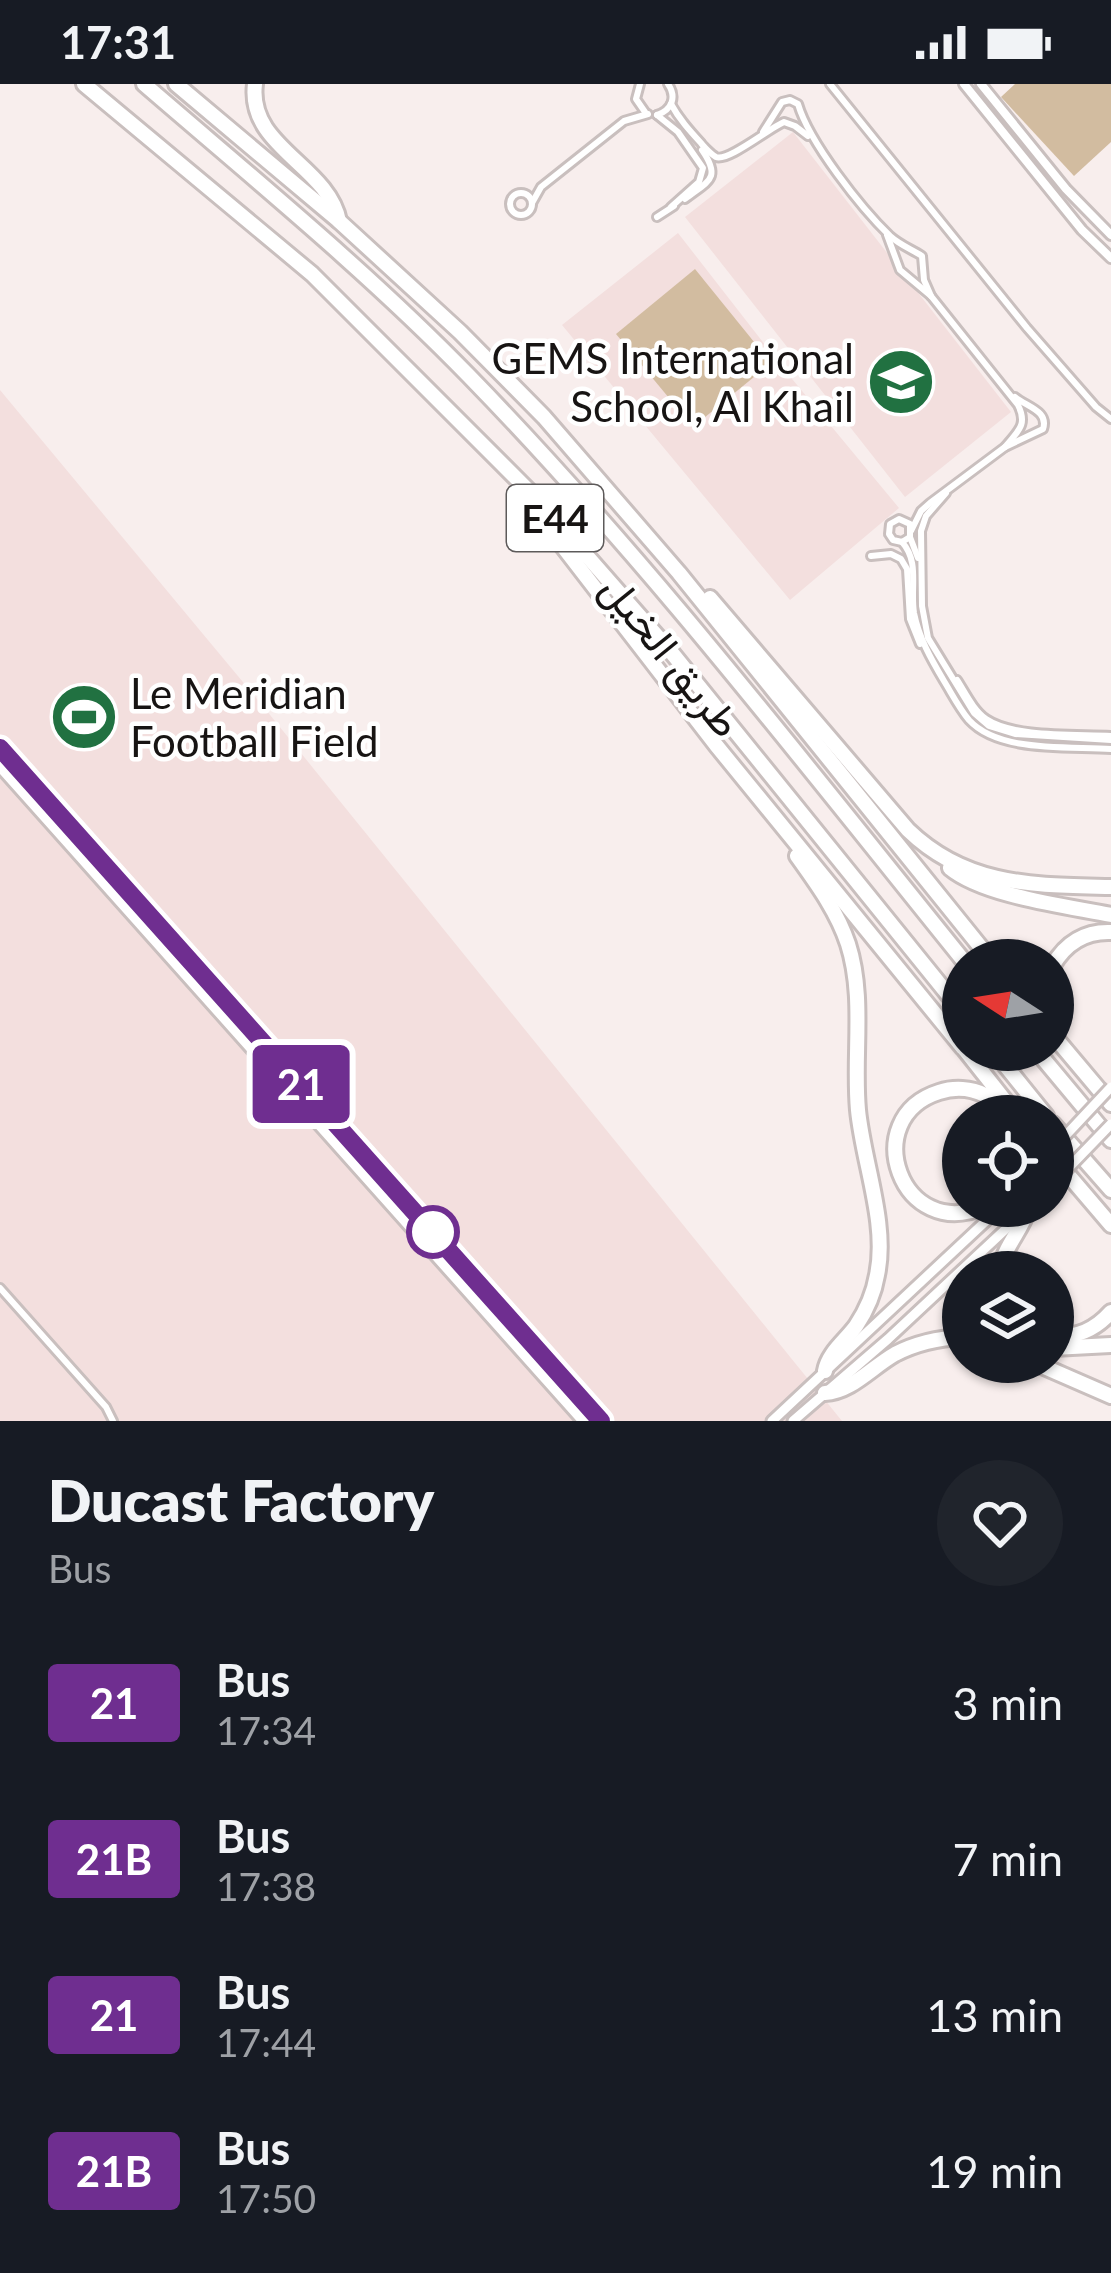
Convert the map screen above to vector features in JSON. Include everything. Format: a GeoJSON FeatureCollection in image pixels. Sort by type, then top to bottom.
{"type":"FeatureCollection","features":[{"type":"Feature","properties":{"kind":"highway","name":"طريق الخيل"},"geometry":{"type":"LineString","coordinates":[[84,84],[312,274],[538,500],[672,652],[942,987]]}},
{"type":"Feature","properties":{"kind":"highway","name":"طريق الخيل"},"geometry":{"type":"LineString","coordinates":[[144,84],[416,323],[519,428],[673,600],[946,939]]}},
{"type":"Feature","properties":{"kind":"highway"},"geometry":{"type":"LineString","coordinates":[[176,84],[339,221],[503,374],[679,573],[974,939]]}},
{"type":"Feature","properties":{"kind":"highway"},"geometry":{"type":"LineString","coordinates":[[255,84],[263,127],[329,195],[339,221]]}},
{"type":"Feature","properties":{"kind":"highway"},"geometry":{"type":"LineString","coordinates":[[538,500],[547,526],[704,729],[942,1022]]}},
{"type":"Feature","properties":{"kind":"highway"},"geometry":{"type":"LineString","coordinates":[[679,573],[701,587],[908,830],[945,859],[1014,883],[1111,887]]}},
{"type":"Feature","properties":{"kind":"highway"},"geometry":{"type":"LineString","coordinates":[[760,796],[766,814],[834,911],[849,947],[856,984],[858,1108],[880,1257],[866,1307],[830,1357],[826,1371]]}},
{"type":"Feature","properties":{"kind":"highway"},"geometry":{"type":"LineString","coordinates":[[945,859],[956,874],[985,886],[1111,915]]}},
{"type":"Feature","properties":{"kind":"highway"},"geometry":{"type":"LineString","coordinates":[[1074,941],[1111,932]]}},
{"type":"Feature","properties":{"kind":"highway"},"geometry":{"type":"LineString","coordinates":[[1074,1061],[1111,1104]]}},
{"type":"Feature","properties":{"kind":"highway"},"geometry":{"type":"LineString","coordinates":[[981,1071],[1000,1095]]}},
{"type":"Feature","properties":{"kind":"highway"},"geometry":{"type":"LineString","coordinates":[[1010,1071],[1029,1095]]}},
{"type":"Feature","properties":{"kind":"highway"},"geometry":{"type":"LineString","coordinates":[[1054,1071],[1111,1140]]}},
{"type":"Feature","properties":{"kind":"highway"},"geometry":{"type":"LineString","coordinates":[[942,1211],[919,1202],[897,1168],[900,1126],[926,1098],[962,1089],[983,1095]]}},
{"type":"Feature","properties":{"kind":"highway"},"geometry":{"type":"LineString","coordinates":[[1074,1148],[1111,1190]]}},
{"type":"Feature","properties":{"kind":"highway"},"geometry":{"type":"LineString","coordinates":[[1074,1179],[1106,1219],[1111,1236]]}},
{"type":"Feature","properties":{"kind":"highway"},"geometry":{"type":"LineString","coordinates":[[1074,1335],[1111,1312]]}},
{"type":"Feature","properties":{"kind":"highway"},"geometry":{"type":"LineString","coordinates":[[825,1393],[846,1388],[874,1366],[913,1346],[942,1341]]}},
{"type":"Feature","properties":{"kind":"highway"},"geometry":{"type":"LineString","coordinates":[[1074,1347],[1104,1346]]}},
{"type":"Feature","properties":{"kind":"highway"},"geometry":{"type":"LineString","coordinates":[[1074,1380],[1111,1396]]}},
{"type":"Feature","properties":{"kind":"main road"},"geometry":{"type":"LineString","coordinates":[[1074,1129],[1111,1087]]}},
{"type":"Feature","properties":{"kind":"main road"},"geometry":{"type":"LineString","coordinates":[[1074,1162],[1111,1124]]}},
{"type":"Feature","properties":{"kind":"main road"},"geometry":{"type":"LineString","coordinates":[[772,1421],[979,1227]]}},
{"type":"Feature","properties":{"kind":"main road"},"geometry":{"type":"LineString","coordinates":[[793,1421],[1007,1227]]}},
{"type":"Feature","properties":{"kind":"street"},"geometry":{"type":"LineString","coordinates":[[668,84],[673,94]]}},
{"type":"Feature","properties":{"kind":"street"},"geometry":{"type":"LineString","coordinates":[[541,187],[527,213],[513,212],[510,199],[514,194],[541,187],[624,121],[665,111],[679,84]]}},
{"type":"Feature","properties":{"kind":"street"},"geometry":{"type":"LineString","coordinates":[[830,84],[1027,328],[1111,418]]}},
{"type":"Feature","properties":{"kind":"street"},"geometry":{"type":"LineString","coordinates":[[964,84],[1074,220],[1111,258]]}},
{"type":"Feature","properties":{"kind":"street"},"geometry":{"type":"LineString","coordinates":[[981,84],[1066,189],[1111,235]]}},
{"type":"Feature","properties":{"kind":"street"},"geometry":{"type":"LineString","coordinates":[[637,89],[640,108],[678,132],[703,168],[699,182],[671,208]]}},
{"type":"Feature","properties":{"kind":"street"},"geometry":{"type":"LineString","coordinates":[[624,121],[637,89]]}},
{"type":"Feature","properties":{"kind":"street"},"geometry":{"type":"LineString","coordinates":[[763,132],[779,105],[790,100],[798,104],[815,143],[886,232],[922,256],[931,296]]}},
{"type":"Feature","properties":{"kind":"street"},"geometry":{"type":"LineString","coordinates":[[671,104],[714,156],[724,158],[763,132],[788,123],[815,143]]}},
{"type":"Feature","properties":{"kind":"street"},"geometry":{"type":"LineString","coordinates":[[657,217],[712,174],[713,165],[700,142]]}},
{"type":"Feature","properties":{"kind":"street"},"geometry":{"type":"LineString","coordinates":[[522,193],[532,203]]}},
{"type":"Feature","properties":{"kind":"street"},"geometry":{"type":"LineString","coordinates":[[886,232],[900,269],[931,296],[1010,394],[1023,420],[1005,447]]}},
{"type":"Feature","properties":{"kind":"street"},"geometry":{"type":"LineString","coordinates":[[926,650],[914,610],[908,536],[921,511],[1005,447],[1045,425],[1042,414],[1010,394]]}},
{"type":"Feature","properties":{"kind":"street"},"geometry":{"type":"LineString","coordinates":[[946,493],[923,524],[922,606],[927,632],[976,710],[990,722],[1029,731],[1111,741]]}},
{"type":"Feature","properties":{"kind":"street"},"geometry":{"type":"LineString","coordinates":[[908,536],[920,568]]}},
{"type":"Feature","properties":{"kind":"street"},"geometry":{"type":"LineString","coordinates":[[871,556],[891,554],[904,564],[912,627],[919,642],[968,719],[988,735],[1012,742],[1111,741]]}},
{"type":"Feature","properties":{"kind":"street"},"geometry":{"type":"LineString","coordinates":[[0,748],[601,1421]]}},
{"type":"Feature","properties":{"kind":"street"},"geometry":{"type":"LineString","coordinates":[[0,768],[582,1421]]}},
{"type":"Feature","properties":{"kind":"street"},"geometry":{"type":"LineString","coordinates":[[184,975],[198,968]]}},
{"type":"Feature","properties":{"kind":"street"},"geometry":{"type":"LineString","coordinates":[[0,1288],[106,1407],[113,1421]]}},
{"type":"Feature","properties":{"kind":"shaded area"},"geometry":{"type":"Polygon","coordinates":[[[1015,84],[1111,84],[1111,142],[1074,176],[1001,97],[1015,84]]]}},
{"type":"Feature","properties":{"kind":"shaded area"},"geometry":{"type":"Polygon","coordinates":[[[793,132],[1011,412],[905,497],[685,217],[793,132]]]}},
{"type":"Feature","properties":{"kind":"shaded area"},"geometry":{"type":"Polygon","coordinates":[[[678,233],[899,508],[790,600],[562,325],[678,233]]]}},
{"type":"Feature","properties":{"kind":"shaded area"},"geometry":{"type":"Polygon","coordinates":[[[695,269],[771,363],[693,427],[616,334],[695,269]]]}},
{"type":"Feature","properties":{"kind":"shaded area"},"geometry":{"type":"Polygon","coordinates":[[[0,390],[262,705],[842,1421],[0,1421],[0,390]]]}},
{"type":"Feature","properties":{"kind":"shaded area","name":"Le Meridian Football Field"},"geometry":{"type":"Polygon","coordinates":[[[97,689],[112,707],[70,744],[57,728],[97,689]]]}},
{"type":"Feature","properties":{"kind":"bus line","name":"21"},"geometry":{"type":"LineString","coordinates":[[0,748],[601,1421]]}},
{"type":"Feature","properties":{"kind":"place","name":"GEMS International School, Al Khail"},"geometry":{"type":"Point","coordinates":[901,382]}},
{"type":"Feature","properties":{"kind":"place","name":"Le Meridian Football Field"},"geometry":{"type":"Point","coordinates":[84,717]}}]}
